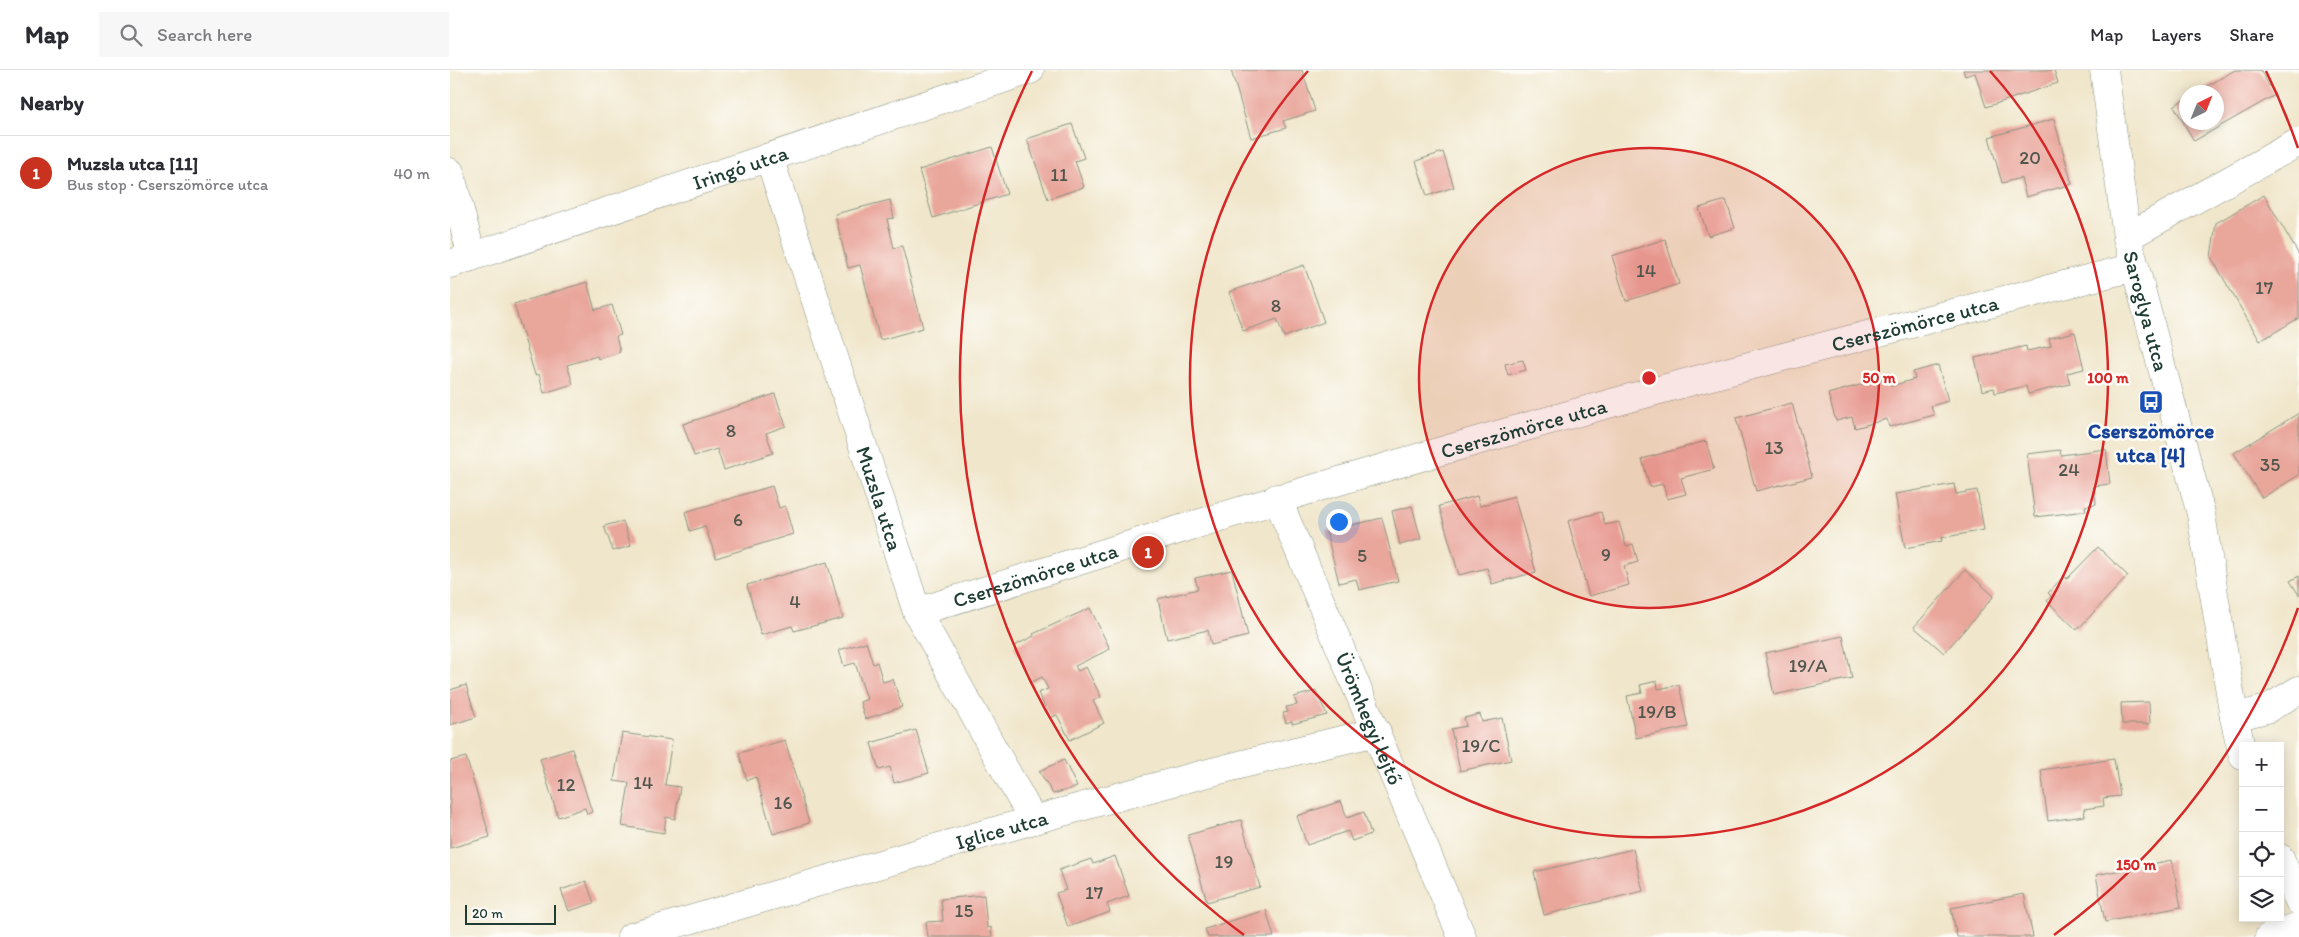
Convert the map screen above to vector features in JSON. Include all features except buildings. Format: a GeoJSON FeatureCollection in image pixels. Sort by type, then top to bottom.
{"type":"FeatureCollection","features":[{"type":"Feature","properties":{"kind":"street","name":"Iringó utca"},"geometry":{"type":"LineString","coordinates":[[461,260],[1030,70]]}},
{"type":"Feature","properties":{"kind":"street","name":"Saroglya utca"},"geometry":{"type":"LineString","coordinates":[[2104,70],[2127,237],[2201,514],[2240,742]]}},
{"type":"Feature","properties":{"kind":"street"},"geometry":{"type":"LineString","coordinates":[[2127,237],[2299,142]]}},
{"type":"Feature","properties":{"kind":"street","name":"Muzsla utca"},"geometry":{"type":"LineString","coordinates":[[769,157],[917,612],[1033,820]]}},
{"type":"Feature","properties":{"kind":"street"},"geometry":{"type":"LineString","coordinates":[[450,172],[461,260]]}},
{"type":"Feature","properties":{"kind":"street","name":"Cserszömörce utca"},"geometry":{"type":"LineString","coordinates":[[917,612],[1277,498],[1463,444],[1797,352],[2136,267]]}},
{"type":"Feature","properties":{"kind":"street","name":"Ürömhegyi lejtő"},"geometry":{"type":"LineString","coordinates":[[1277,498],[1462,937]]}},
{"type":"Feature","properties":{"kind":"street"},"geometry":{"type":"LineString","coordinates":[[2234,717],[2267,709],[2299,690]]}},
{"type":"Feature","properties":{"kind":"street","name":"Iglice utca"},"geometry":{"type":"LineString","coordinates":[[631,937],[1033,820],[1253,760],[1377,732]]}},
{"type":"Feature","properties":{"kind":"street"},"geometry":{"type":"LineString","coordinates":[[2284,867],[2299,901]]}},
{"type":"Feature","properties":{"kind":"street"},"geometry":{"type":"LineString","coordinates":[[2269,937],[2299,926]]}},
{"type":"Feature","properties":{"kind":"place","name":"Cserszömörce utca [4]"},"geometry":{"type":"Point","coordinates":[2151,402]}},
{"type":"Feature","properties":{"kind":"place","name":"Muzsla utca [11]"},"geometry":{"type":"Point","coordinates":[1148,552]}}]}
